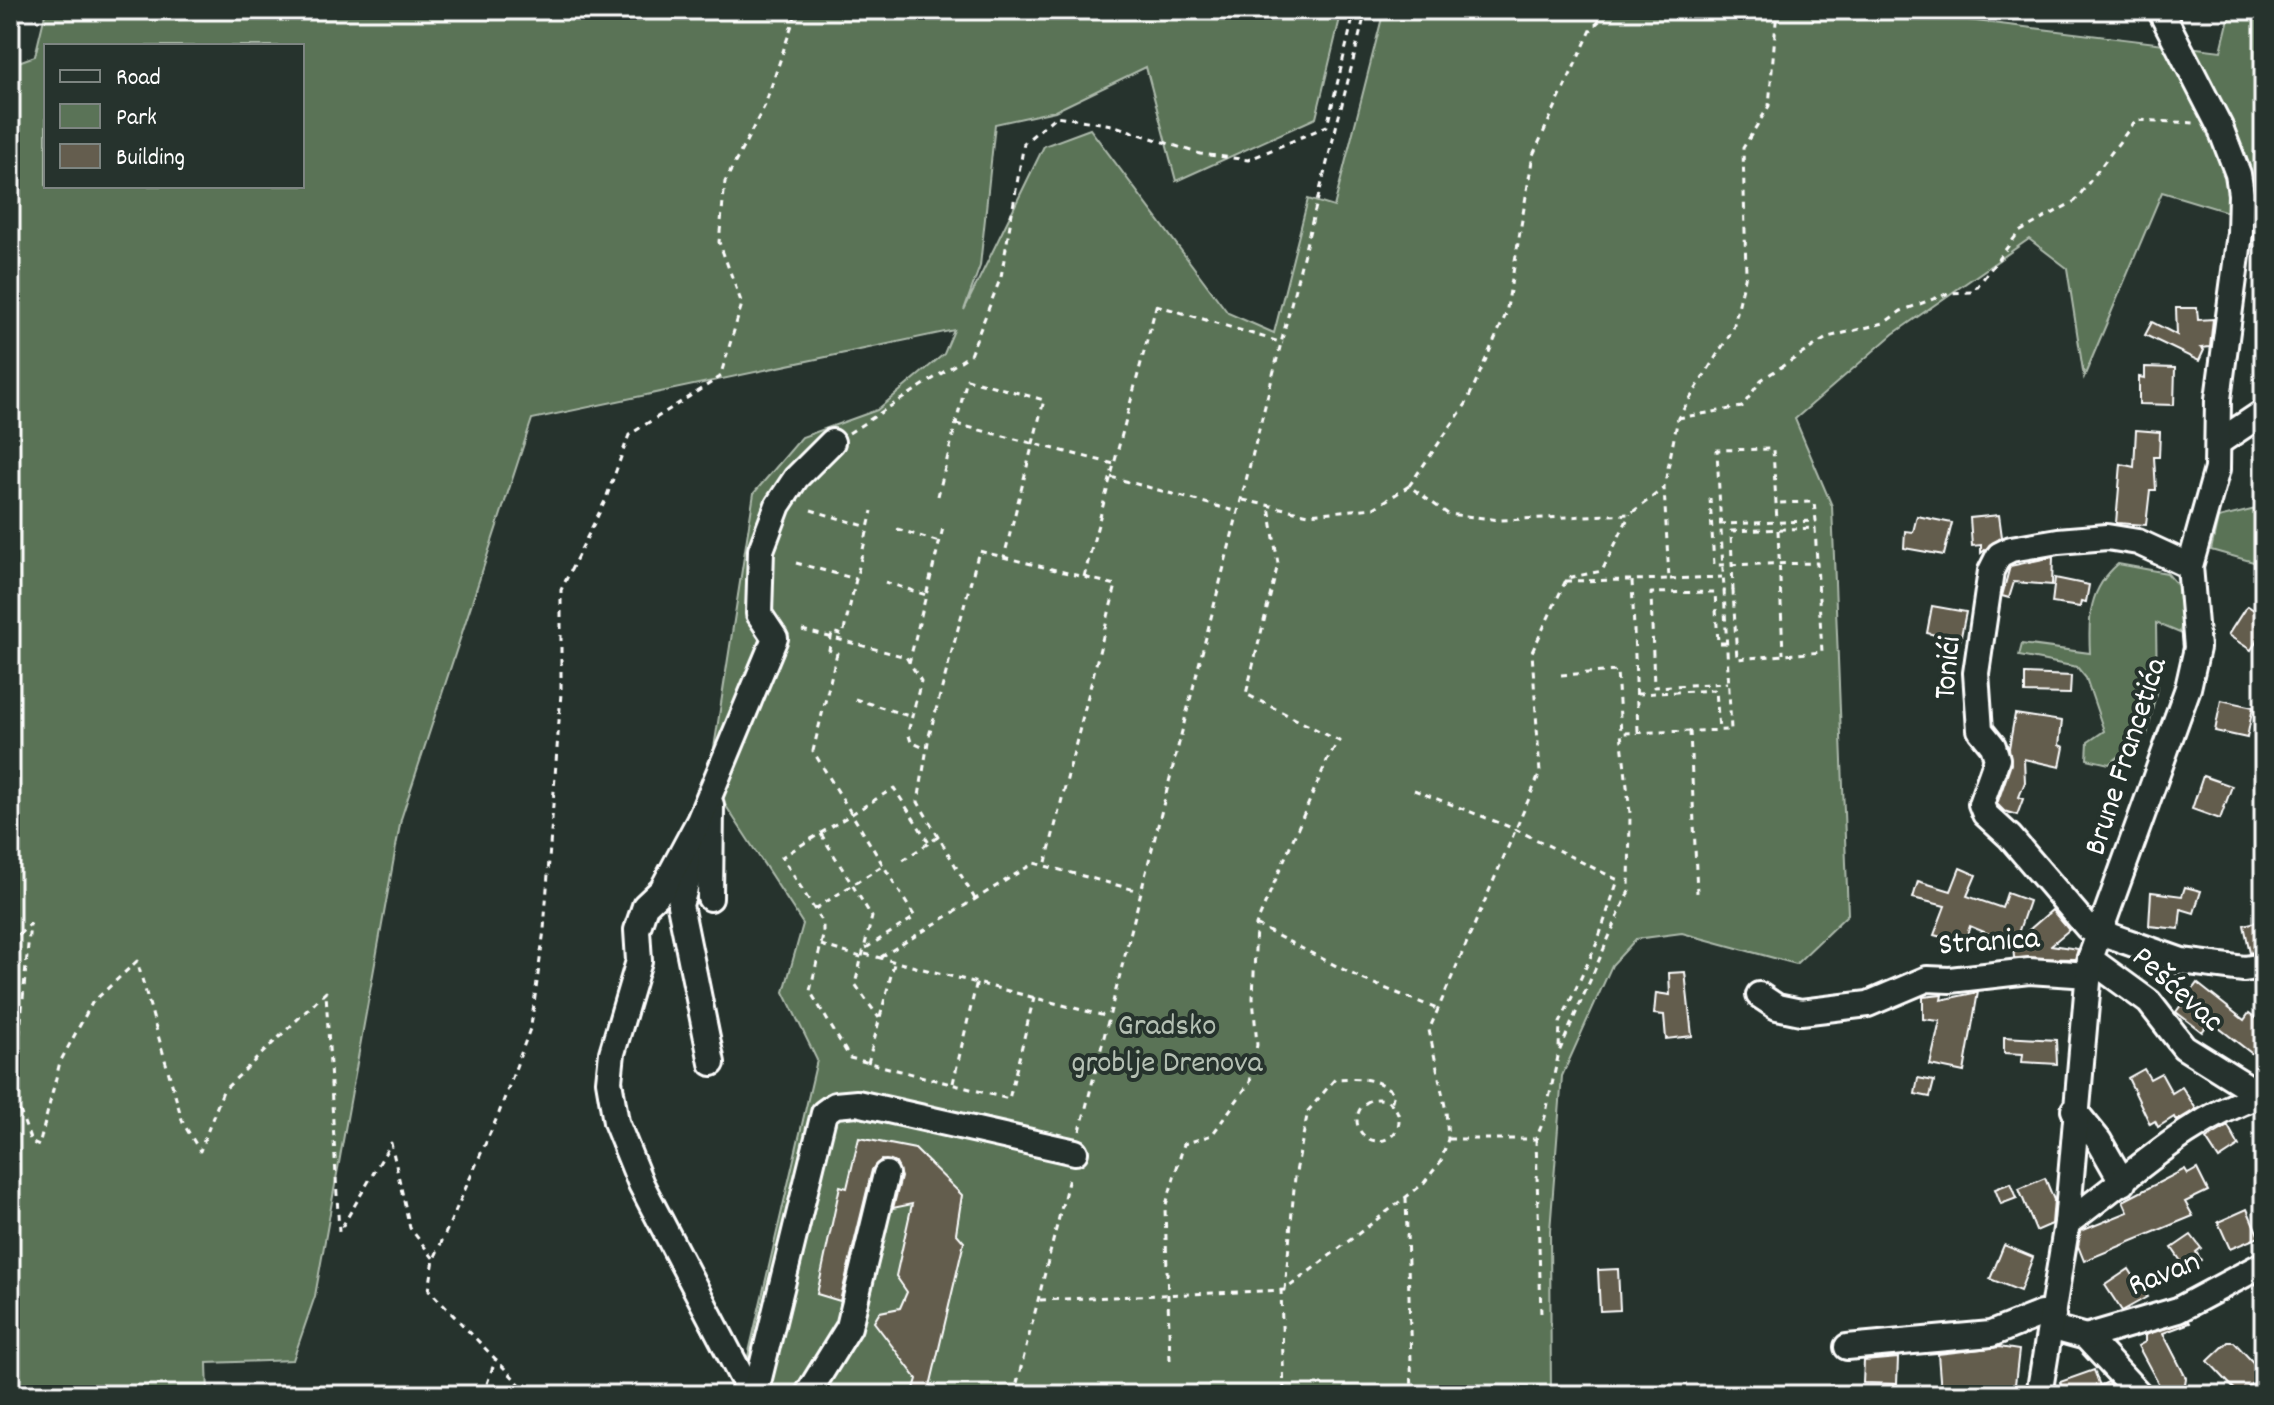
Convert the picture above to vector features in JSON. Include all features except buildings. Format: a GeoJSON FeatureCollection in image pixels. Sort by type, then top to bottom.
{"type":"FeatureCollection","features":[{"type":"Feature","properties":{"kind":"street","name":"Brune Francetića"},"geometry":{"type":"LineString","coordinates":[[2039,1395],[2067,1223],[2074,1110],[2089,967],[2099,931],[2123,873],[2188,688],[2197,648],[2190,566],[2217,469],[2218,399],[2240,233],[2238,174],[2220,127],[2160,10]]}},
{"type":"Feature","properties":{"kind":"street"},"geometry":{"type":"LineString","coordinates":[[2219,442],[2264,412]]}},
{"type":"Feature","properties":{"kind":"street"},"geometry":{"type":"LineString","coordinates":[[753,1395],[641,1184],[610,1104],[612,1053],[639,961],[637,930],[645,906],[662,890],[699,821],[775,638],[759,614],[761,550],[778,505],[796,478],[832,442]]}},
{"type":"Feature","properties":{"kind":"street","name":"Tonići"},"geometry":{"type":"LineString","coordinates":[[2099,931],[2088,928],[2010,837],[1985,814],[1981,804],[1997,759],[1993,746],[1980,730],[1976,705],[1976,673],[1991,571],[1999,555],[2011,549],[2084,537],[2138,542],[2190,566]]}},
{"type":"Feature","properties":{"kind":"street"},"geometry":{"type":"LineString","coordinates":[[710,898],[711,794]]}},
{"type":"Feature","properties":{"kind":"street"},"geometry":{"type":"LineString","coordinates":[[699,821],[695,861],[680,905],[712,1063]]}},
{"type":"Feature","properties":{"kind":"street"},"geometry":{"type":"LineString","coordinates":[[2099,931],[2182,961],[2244,969],[2264,966]]}},
{"type":"Feature","properties":{"kind":"street","name":"Stranica"},"geometry":{"type":"LineString","coordinates":[[1759,995],[1777,1007],[1801,1012],[1876,1002],[1927,979],[1950,980],[2089,967]]}},
{"type":"Feature","properties":{"kind":"street","name":"Pešćevac"},"geometry":{"type":"LineString","coordinates":[[2089,967],[2149,1002],[2184,1047],[2262,1096]]}},
{"type":"Feature","properties":{"kind":"street","name":"Pešćevac"},"geometry":{"type":"LineString","coordinates":[[2067,1223],[2123,1183],[2162,1147],[2231,1105],[2262,1096]]}},
{"type":"Feature","properties":{"kind":"street"},"geometry":{"type":"LineString","coordinates":[[753,1395],[824,1113],[835,1105],[857,1103],[1075,1152]]}},
{"type":"Feature","properties":{"kind":"street"},"geometry":{"type":"LineString","coordinates":[[2074,1110],[2099,1141],[2123,1183]]}},
{"type":"Feature","properties":{"kind":"street"},"geometry":{"type":"LineString","coordinates":[[807,1395],[849,1327],[886,1174]]}},
{"type":"Feature","properties":{"kind":"street","name":"Ravan"},"geometry":{"type":"LineString","coordinates":[[2086,1337],[2178,1310],[2264,1264]]}},
{"type":"Feature","properties":{"kind":"street"},"geometry":{"type":"LineString","coordinates":[[1847,1347],[1991,1334],[2041,1314],[2086,1337],[2140,1395]]}},
{"type":"Feature","properties":{"kind":"path"},"geometry":{"type":"LineString","coordinates":[[530,1395],[429,1290],[434,1259],[499,1113],[531,1026],[544,930],[561,693],[561,590],[605,501],[629,435],[720,377],[742,304],[719,242],[725,182],[765,105],[797,10]]}},
{"type":"Feature","properties":{"kind":"path"},"geometry":{"type":"LineString","coordinates":[[832,442],[970,355],[1001,277],[1024,143],[1056,116],[1112,125],[1200,154],[1248,160],[1327,126],[1355,10]]}},
{"type":"Feature","properties":{"kind":"path"},"geometry":{"type":"LineString","coordinates":[[881,957],[1034,863],[1139,891],[1284,343],[1366,10]]}},
{"type":"Feature","properties":{"kind":"path"},"geometry":{"type":"LineString","coordinates":[[1243,500],[1309,514],[1374,508],[1409,486],[1466,404],[1506,314],[1533,155],[1592,28],[1611,10]]}},
{"type":"Feature","properties":{"kind":"path"},"geometry":{"type":"LineString","coordinates":[[1669,579],[1664,488],[1678,418],[1733,329],[1746,274],[1743,148],[1769,106],[1777,10]]}},
{"type":"Feature","properties":{"kind":"path"},"geometry":{"type":"LineString","coordinates":[[1678,418],[1742,407],[1761,380],[1828,337],[1884,323],[1901,311],[1949,293],[1973,292],[2019,232],[2075,201],[2136,120],[2220,127]]}},
{"type":"Feature","properties":{"kind":"path"},"geometry":{"type":"LineString","coordinates":[[1084,577],[1158,299]]}},
{"type":"Feature","properties":{"kind":"path"},"geometry":{"type":"LineString","coordinates":[[1156,305],[1284,343]]}},
{"type":"Feature","properties":{"kind":"path"},"geometry":{"type":"LineString","coordinates":[[938,496],[967,379],[1044,400],[1004,557]]}},
{"type":"Feature","properties":{"kind":"path"},"geometry":{"type":"LineString","coordinates":[[956,424],[1114,464]]}},
{"type":"Feature","properties":{"kind":"path"},"geometry":{"type":"LineString","coordinates":[[1621,733],[1731,730],[1717,450],[1773,449],[1777,522]]}},
{"type":"Feature","properties":{"kind":"path"},"geometry":{"type":"LineString","coordinates":[[1111,477],[1239,512]]}},
{"type":"Feature","properties":{"kind":"path"},"geometry":{"type":"LineString","coordinates":[[1409,486],[1448,514],[1501,520],[1630,514]]}},
{"type":"Feature","properties":{"kind":"path"},"geometry":{"type":"LineString","coordinates":[[1039,1300],[1283,1289],[1406,1198],[1423,1184],[1441,1161],[1448,1139],[1446,1111],[1429,1030],[1540,773],[1532,652],[1565,581],[1602,571],[1630,514],[1664,488]]}},
{"type":"Feature","properties":{"kind":"path"},"geometry":{"type":"LineString","coordinates":[[1710,498],[1714,565],[1817,563]]}},
{"type":"Feature","properties":{"kind":"path"},"geometry":{"type":"LineString","coordinates":[[1719,524],[1816,521],[1814,502],[1776,503]]}},
{"type":"Feature","properties":{"kind":"path"},"geometry":{"type":"LineString","coordinates":[[1170,1360],[1165,1208],[1184,1144],[1212,1135],[1250,1082],[1257,1045],[1253,998],[1256,925],[1329,756],[1339,741],[1246,694],[1278,564],[1269,506]]}},
{"type":"Feature","properties":{"kind":"path"},"geometry":{"type":"LineString","coordinates":[[811,510],[868,527]]}},
{"type":"Feature","properties":{"kind":"path"},"geometry":{"type":"LineString","coordinates":[[865,953],[915,917],[813,751],[837,653],[829,650],[832,632],[843,635],[872,511]]}},
{"type":"Feature","properties":{"kind":"path"},"geometry":{"type":"LineString","coordinates":[[909,663],[944,524]]}},
{"type":"Feature","properties":{"kind":"path"},"geometry":{"type":"LineString","coordinates":[[1815,528],[1822,652],[1737,659],[1731,531],[1778,530],[1815,528]]}},
{"type":"Feature","properties":{"kind":"path"},"geometry":{"type":"LineString","coordinates":[[897,529],[939,542]]}},
{"type":"Feature","properties":{"kind":"path"},"geometry":{"type":"LineString","coordinates":[[1778,530],[1783,655]]}},
{"type":"Feature","properties":{"kind":"path"},"geometry":{"type":"LineString","coordinates":[[975,899],[918,802],[926,749],[979,551],[1116,585],[1045,866]]}},
{"type":"Feature","properties":{"kind":"path"},"geometry":{"type":"LineString","coordinates":[[796,563],[856,579]]}},
{"type":"Feature","properties":{"kind":"path"},"geometry":{"type":"LineString","coordinates":[[1565,581],[1722,577]]}},
{"type":"Feature","properties":{"kind":"path"},"geometry":{"type":"LineString","coordinates":[[1632,580],[1638,732]]}},
{"type":"Feature","properties":{"kind":"path"},"geometry":{"type":"LineString","coordinates":[[885,582],[926,595]]}},
{"type":"Feature","properties":{"kind":"path"},"geometry":{"type":"LineString","coordinates":[[1723,591],[1733,591]]}},
{"type":"Feature","properties":{"kind":"path"},"geometry":{"type":"LineString","coordinates":[[1726,643],[1718,643],[1715,592],[1651,593],[1654,687],[1728,683]]}},
{"type":"Feature","properties":{"kind":"path"},"geometry":{"type":"LineString","coordinates":[[802,630],[906,657],[921,681],[908,732],[911,742],[926,749]]}},
{"type":"Feature","properties":{"kind":"path"},"geometry":{"type":"LineString","coordinates":[[1559,1052],[1629,891],[1630,813],[1617,671],[1561,675]]}},
{"type":"Feature","properties":{"kind":"path"},"geometry":{"type":"LineString","coordinates":[[1637,694],[1716,690],[1719,730]]}},
{"type":"Feature","properties":{"kind":"path"},"geometry":{"type":"LineString","coordinates":[[855,699],[912,717]]}},
{"type":"Feature","properties":{"kind":"path"},"geometry":{"type":"LineString","coordinates":[[1690,731],[1697,893]]}},
{"type":"Feature","properties":{"kind":"path"},"geometry":{"type":"LineString","coordinates":[[929,843],[894,788],[782,857],[823,923],[810,991],[850,1058],[1009,1099],[1034,997]]}},
{"type":"Feature","properties":{"kind":"path"},"geometry":{"type":"LineString","coordinates":[[1414,790],[1515,829],[1618,880],[1597,943],[1560,1023],[1559,1052],[1545,1117],[1536,1139],[1541,1315]]}},
{"type":"Feature","properties":{"kind":"path"},"geometry":{"type":"LineString","coordinates":[[821,833],[872,917],[855,984],[879,1018]]}},
{"type":"Feature","properties":{"kind":"path"},"geometry":{"type":"LineString","coordinates":[[903,860],[938,837]]}},
{"type":"Feature","properties":{"kind":"path"},"geometry":{"type":"LineString","coordinates":[[815,910],[882,866]]}},
{"type":"Feature","properties":{"kind":"path"},"geometry":{"type":"LineString","coordinates":[[10,943],[30,924],[14,1094],[31,1142],[39,1146],[60,1062],[92,1003],[137,961],[183,1123],[200,1151],[223,1091],[326,992],[339,1232],[391,1143],[410,1228],[434,1259]]}},
{"type":"Feature","properties":{"kind":"path"},"geometry":{"type":"LineString","coordinates":[[1256,925],[1362,979],[1437,1009]]}},
{"type":"Feature","properties":{"kind":"path"},"geometry":{"type":"LineString","coordinates":[[821,945],[895,960],[1109,1017]]}},
{"type":"Feature","properties":{"kind":"path"},"geometry":{"type":"LineString","coordinates":[[868,1063],[895,960]]}},
{"type":"Feature","properties":{"kind":"path"},"geometry":{"type":"LineString","coordinates":[[953,1085],[977,981]]}},
{"type":"Feature","properties":{"kind":"path"},"geometry":{"type":"LineString","coordinates":[[1284,1395],[1283,1289],[1295,1177],[1308,1111],[1335,1079],[1364,1078],[1385,1085],[1394,1093],[1391,1104],[1399,1122],[1394,1134],[1383,1141],[1364,1137],[1357,1124],[1359,1110],[1370,1100],[1391,1104]]}},
{"type":"Feature","properties":{"kind":"path"},"geometry":{"type":"LineString","coordinates":[[1448,1139],[1536,1139]]}},
{"type":"Feature","properties":{"kind":"path"},"geometry":{"type":"LineString","coordinates":[[1406,1198],[1412,1395]]}},
{"type":"Feature","properties":{"kind":"path"},"geometry":{"type":"LineString","coordinates":[[483,1395],[496,1358]]}},
{"type":"Feature","properties":{"kind":"green space","name":"Gradsko groblje Drenova"},"geometry":{"type":"Polygon","coordinates":[[[46,10],[1342,10],[1316,118],[1176,181],[1146,67],[1055,111],[995,124],[980,266],[964,310],[1044,146],[1090,129],[1228,313],[1274,333],[1308,199],[1334,207],[1384,10],[1927,10],[1926,15],[2221,51],[2231,10],[2264,10],[2264,223],[2162,192],[2084,377],[2067,268],[2029,239],[1893,334],[1795,419],[1832,506],[1848,914],[1796,964],[1682,933],[1636,939],[1612,965],[1562,1076],[1550,1231],[1551,1395],[739,1395],[817,1060],[784,992],[803,924],[709,780],[754,493],[802,437],[877,410],[944,354],[954,330],[532,419],[401,819],[315,1296],[293,1360],[207,1363],[208,1395],[10,1395],[10,65],[35,56],[46,10]]]}},
{"type":"Feature","properties":{"kind":"green space"},"geometry":{"type":"Polygon","coordinates":[[[2264,507],[2264,565],[2211,550],[2218,518],[2264,507]]]}},
{"type":"Feature","properties":{"kind":"green space"},"geometry":{"type":"Polygon","coordinates":[[[2118,564],[2167,573],[2187,596],[2180,633],[2156,623],[2157,688],[2147,735],[2109,764],[2087,759],[2088,742],[2104,731],[2086,678],[2077,667],[2019,656],[2022,644],[2090,653],[2092,604],[2101,583],[2118,564]]]}}]}
